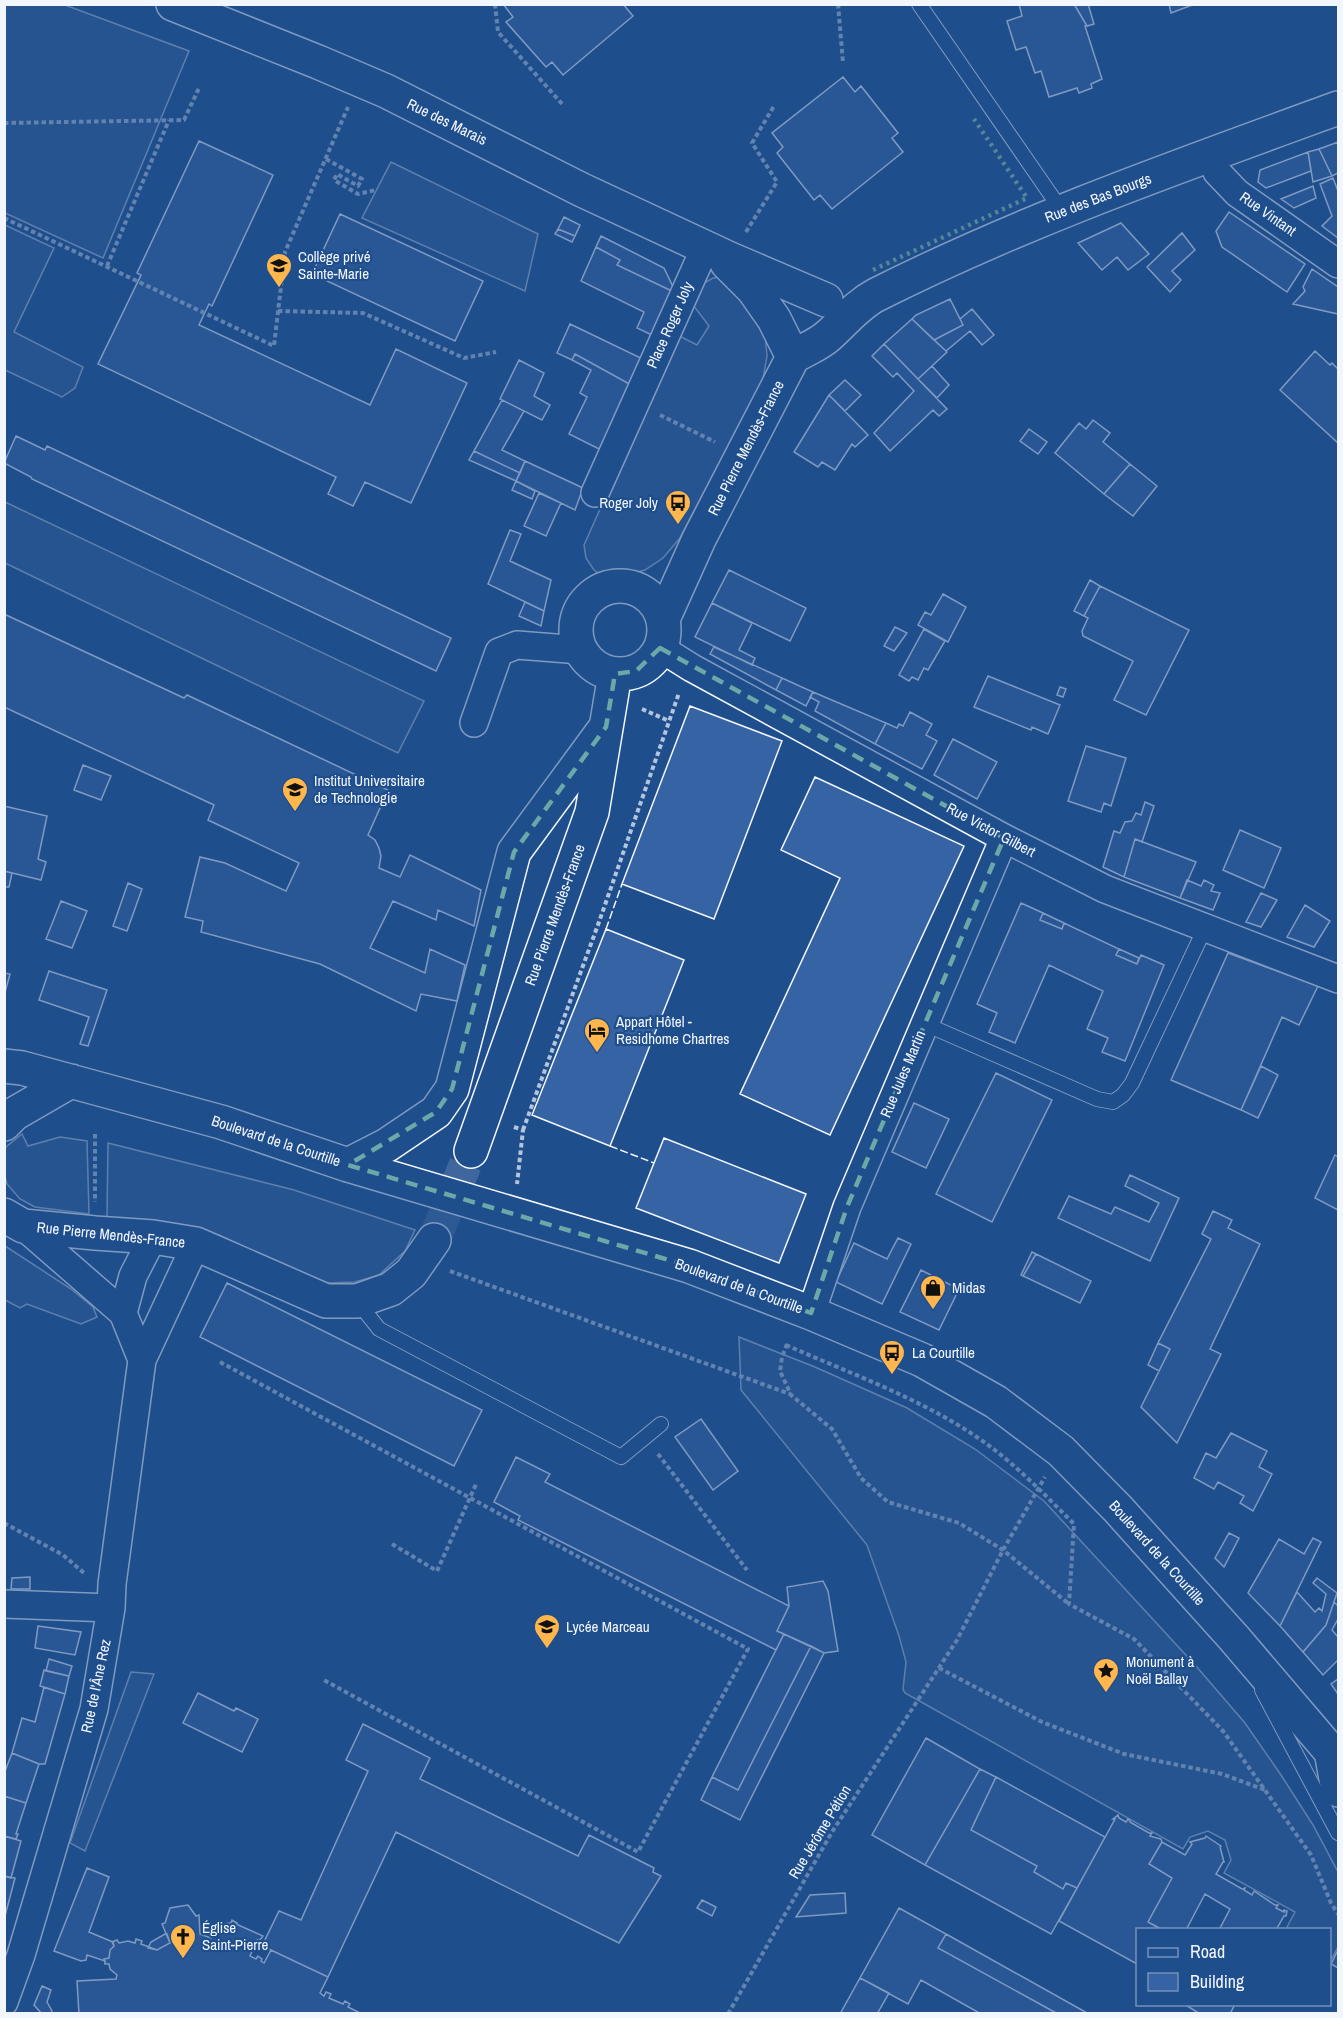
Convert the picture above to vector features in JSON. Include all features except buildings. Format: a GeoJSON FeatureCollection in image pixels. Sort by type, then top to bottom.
{"type":"FeatureCollection","features":[{"type":"Feature","properties":{"kind":"main road","name":"Rue des Marais"},"geometry":{"type":"LineString","coordinates":[[173,4],[386,91],[582,190],[717,253],[826,300]]}},
{"type":"Feature","properties":{"kind":"main road","name":"Rue des Bas Bourgs"},"geometry":{"type":"LineString","coordinates":[[787,345],[827,337],[863,302],[964,252],[1209,154],[1338,108]]}},
{"type":"Feature","properties":{"kind":"main road","name":"Rue des Marais"},"geometry":{"type":"LineString","coordinates":[[717,253],[753,289],[787,345]]}},
{"type":"Feature","properties":{"kind":"main road","name":"Rue des Bas Bourgs"},"geometry":{"type":"LineString","coordinates":[[787,345],[802,310],[826,300],[863,302]]}},
{"type":"Feature","properties":{"kind":"main road","name":"Rue Pierre Mendès-France"},"geometry":{"type":"LineString","coordinates":[[661,633],[699,539],[743,456],[787,345]]}},
{"type":"Feature","properties":{"kind":"main road","name":"Rue Pierre Mendès-France"},"geometry":{"type":"LineString","coordinates":[[634,589],[699,539]]}},
{"type":"Feature","properties":{"kind":"main road"},"geometry":{"type":"LineString","coordinates":[[624,586],[644,593],[652,600],[659,609],[661,633],[654,657],[636,670],[615,674],[595,666],[581,650],[576,626],[579,613],[595,594],[604,589],[624,586]]}},
{"type":"Feature","properties":{"kind":"main road","name":"Rue Pierre Mendès-France"},"geometry":{"type":"LineString","coordinates":[[471,1151],[592,812],[615,674]]}},
{"type":"Feature","properties":{"kind":"main road"},"geometry":{"type":"LineString","coordinates":[[348,1165],[387,1145],[436,1112],[452,1089],[514,852],[606,727]]}},
{"type":"Feature","properties":{"kind":"main road","name":"Boulevard de la Courtille"},"geometry":{"type":"LineString","coordinates":[[4,1066],[22,1068],[221,1122],[348,1165],[689,1266],[811,1313],[922,1360],[996,1402],[1061,1451],[1118,1509],[1234,1638],[1335,1756],[1338,1790]]}},
{"type":"Feature","properties":{"kind":"main road"},"geometry":{"type":"LineString","coordinates":[[4,1124],[14,1114],[71,1081]]}},
{"type":"Feature","properties":{"kind":"main road","name":"Rue Pierre Mendès-France"},"geometry":{"type":"LineString","coordinates":[[14,1220],[95,1233],[153,1237],[196,1244],[326,1301],[357,1301],[391,1289],[411,1273],[428,1250]]}},
{"type":"Feature","properties":{"kind":"street","name":"Rue Vintant"},"geometry":{"type":"LineString","coordinates":[[1209,154],[1216,172],[1237,193],[1338,264]]}},
{"type":"Feature","properties":{"kind":"street","name":"Place Roger Joly"},"geometry":{"type":"LineString","coordinates":[[595,493],[635,402],[717,253]]}},
{"type":"Feature","properties":{"kind":"street","name":"Rue Victor Gilbert"},"geometry":{"type":"LineString","coordinates":[[661,633],[692,668],[1004,838],[1105,889],[1338,978]]}},
{"type":"Feature","properties":{"kind":"street"},"geometry":{"type":"LineString","coordinates":[[474,723],[499,652],[517,645],[581,650]]}},
{"type":"Feature","properties":{"kind":"street","name":"Rue Jules Martin"},"geometry":{"type":"LineString","coordinates":[[811,1313],[847,1207],[1004,838]]}},
{"type":"Feature","properties":{"kind":"street","name":"Rue de l'Âne Rez"},"geometry":{"type":"LineString","coordinates":[[14,1220],[123,1313],[142,1360]]}},
{"type":"Feature","properties":{"kind":"street"},"geometry":{"type":"LineString","coordinates":[[123,1313],[133,1276],[153,1237]]}},
{"type":"Feature","properties":{"kind":"street","name":"Rue de l'Âne Rez"},"geometry":{"type":"LineString","coordinates":[[4,2001],[21,1955],[94,1709],[142,1360],[196,1244]]}},
{"type":"Feature","properties":{"kind":"street"},"geometry":{"type":"LineString","coordinates":[[4,1604],[111,1596]]}},
{"type":"Feature","properties":{"kind":"lane"},"geometry":{"type":"LineString","coordinates":[[919,4],[1062,211]]}},
{"type":"Feature","properties":{"kind":"lane"},"geometry":{"type":"LineString","coordinates":[[925,1024],[1096,1099],[1113,1102],[1123,1095],[1132,1083],[1205,928]]}},
{"type":"Feature","properties":{"kind":"lane"},"geometry":{"type":"LineString","coordinates":[[357,1301],[379,1329],[621,1457],[661,1424]]}},
{"type":"Feature","properties":{"kind":"lane"},"geometry":{"type":"LineString","coordinates":[[1234,1638],[1338,1833]]}},
{"type":"Feature","properties":{"kind":"path"},"geometry":{"type":"LineString","coordinates":[[495,4],[498,32],[563,105]]}},
{"type":"Feature","properties":{"kind":"path"},"geometry":{"type":"LineString","coordinates":[[838,4],[843,63]]}},
{"type":"Feature","properties":{"kind":"path"},"geometry":{"type":"LineString","coordinates":[[4,123],[184,120],[199,88]]}},
{"type":"Feature","properties":{"kind":"path"},"geometry":{"type":"LineString","coordinates":[[4,218],[274,346],[285,252],[350,104]]}},
{"type":"Feature","properties":{"kind":"path"},"geometry":{"type":"LineString","coordinates":[[717,253],[777,182],[752,143],[774,106]]}},
{"type":"Feature","properties":{"kind":"path"},"geometry":{"type":"LineString","coordinates":[[107,266],[169,120]]}},
{"type":"Feature","properties":{"kind":"path"},"geometry":{"type":"LineString","coordinates":[[326,159],[362,179],[358,186],[337,174],[334,180],[358,194],[376,190]]}},
{"type":"Feature","properties":{"kind":"path"},"geometry":{"type":"LineString","coordinates":[[278,311],[363,313],[464,358],[496,352]]}},
{"type":"Feature","properties":{"kind":"path"},"geometry":{"type":"LineString","coordinates":[[635,402],[743,456]]}},
{"type":"Feature","properties":{"kind":"path"},"geometry":{"type":"LineString","coordinates":[[513,1214],[523,1130],[599,922],[680,689],[692,668]]}},
{"type":"Feature","properties":{"kind":"path"},"geometry":{"type":"LineString","coordinates":[[513,1126],[523,1130]]}},
{"type":"Feature","properties":{"kind":"path"},"geometry":{"type":"LineString","coordinates":[[428,1250],[790,1395],[832,1429],[861,1478],[888,1502],[959,1522],[1003,1550],[1069,1604],[1134,1639],[1223,1731],[1311,1854],[1331,1903],[1338,1914]]}},
{"type":"Feature","properties":{"kind":"path"},"geometry":{"type":"LineString","coordinates":[[790,1395],[780,1371],[786,1346],[811,1313]]}},
{"type":"Feature","properties":{"kind":"path"},"geometry":{"type":"LineString","coordinates":[[786,1346],[876,1385],[956,1424],[996,1451],[1039,1488],[1074,1524],[1069,1604]]}},
{"type":"Feature","properties":{"kind":"path"},"geometry":{"type":"LineString","coordinates":[[220,1362],[748,1649],[639,1852],[322,1679]]}},
{"type":"Feature","properties":{"kind":"path"},"geometry":{"type":"LineString","coordinates":[[643,1439],[655,1451],[747,1570]]}},
{"type":"Feature","properties":{"kind":"path","name":"Rue Jérôme Pétion"},"geometry":{"type":"LineString","coordinates":[[728,2013],[832,1832],[957,1641],[1003,1550],[1061,1451]]}},
{"type":"Feature","properties":{"kind":"path"},"geometry":{"type":"LineString","coordinates":[[392,1544],[437,1571],[477,1482]]}},
{"type":"Feature","properties":{"kind":"path"},"geometry":{"type":"LineString","coordinates":[[4,1523],[63,1555],[111,1596]]}},
{"type":"Feature","properties":{"kind":"path"},"geometry":{"type":"LineString","coordinates":[[939,1668],[1042,1722],[1124,1754],[1222,1774],[1266,1791]]}},
{"type":"Feature","properties":{"kind":"highlighted area"},"geometry":{"type":"Polygon","coordinates":[[[660,648],[1004,838],[847,1207],[811,1313],[689,1266],[348,1165],[436,1112],[452,1089],[514,852],[606,727],[615,674],[636,671],[660,648]]]}},
{"type":"Feature","properties":{"kind":"shaded area"},"geometry":{"type":"Polygon","coordinates":[[[5,4],[65,5],[189,51],[103,258],[5,213],[5,4]]]}},
{"type":"Feature","properties":{"kind":"shaded area"},"geometry":{"type":"Polygon","coordinates":[[[391,162],[538,234],[525,291],[362,218],[391,162]]]}},
{"type":"Feature","properties":{"kind":"shaded area"},"geometry":{"type":"Polygon","coordinates":[[[5,225],[54,248],[14,332],[83,367],[75,388],[62,397],[5,370],[5,225]]]}},
{"type":"Feature","properties":{"kind":"shaded area"},"geometry":{"type":"Polygon","coordinates":[[[720,277],[732,286],[765,332],[767,356],[763,379],[680,538],[663,558],[645,570],[613,579],[604,577],[594,570],[586,558],[584,545],[605,498],[668,330],[697,345],[709,326],[693,305],[704,283],[720,277]]]}},
{"type":"Feature","properties":{"kind":"shaded area"},"geometry":{"type":"Polygon","coordinates":[[[5,502],[424,701],[398,753],[5,563],[5,502]]]}},
{"type":"Feature","properties":{"kind":"shaded area"},"geometry":{"type":"Polygon","coordinates":[[[22,1134],[28,1146],[60,1137],[87,1141],[89,1214],[35,1207],[20,1199],[7,1184],[4,1153],[6,1147],[22,1134]]]}},
{"type":"Feature","properties":{"kind":"shaded area"},"geometry":{"type":"Polygon","coordinates":[[[108,1143],[294,1190],[415,1230],[405,1251],[379,1275],[355,1282],[327,1283],[219,1235],[178,1226],[107,1217],[108,1143]]]}},
{"type":"Feature","properties":{"kind":"shaded area"},"geometry":{"type":"Polygon","coordinates":[[[5,1246],[71,1289],[93,1307],[97,1317],[81,1324],[27,1304],[20,1308],[5,1300],[5,1246]]]}},
{"type":"Feature","properties":{"kind":"shaded area"},"geometry":{"type":"Polygon","coordinates":[[[739,1337],[815,1367],[907,1408],[975,1449],[1044,1501],[1196,1666],[1245,1723],[1313,1825],[1338,1872],[1338,1947],[1332,1958],[1331,1928],[1287,1928],[1295,1912],[1224,1873],[1231,1860],[1225,1840],[1208,1831],[1190,1837],[1183,1849],[905,1693],[903,1689],[906,1662],[867,1545],[741,1390],[739,1337]]]}},
{"type":"Feature","properties":{"kind":"shaded area"},"geometry":{"type":"Polygon","coordinates":[[[131,1672],[154,1674],[85,1851],[70,1843],[131,1672]]]}},
{"type":"Feature","properties":{"kind":"tunnel"},"geometry":{"type":"LineString","coordinates":[[434,1240],[471,1151]]}},
{"type":"Feature","properties":{"kind":"hedge"},"geometry":{"type":"LineString","coordinates":[[873,270],[1027,198],[974,119]]}},
{"type":"Feature","properties":{"kind":"fence"},"geometry":{"type":"LineString","coordinates":[[606,929],[622,884]]}},
{"type":"Feature","properties":{"kind":"fence"},"geometry":{"type":"LineString","coordinates":[[610,1146],[654,1163]]}},
{"type":"Feature","properties":{"kind":"place","name":"Collège privé Sainte-Marie"},"geometry":{"type":"Point","coordinates":[279,289]}},
{"type":"Feature","properties":{"kind":"place","name":"Roger Joly"},"geometry":{"type":"Point","coordinates":[678,526]}},
{"type":"Feature","properties":{"kind":"place","name":"Institut Universitaire de Technologie"},"geometry":{"type":"Point","coordinates":[295,813]}},
{"type":"Feature","properties":{"kind":"place","name":"Appart Hôtel - Residhome Chartres"},"geometry":{"type":"Point","coordinates":[597,1054]}},
{"type":"Feature","properties":{"kind":"place","name":"Midas"},"geometry":{"type":"Point","coordinates":[933,1311]}},
{"type":"Feature","properties":{"kind":"place","name":"La Courtille"},"geometry":{"type":"Point","coordinates":[892,1376]}},
{"type":"Feature","properties":{"kind":"place","name":"Lycée Marceau"},"geometry":{"type":"Point","coordinates":[547,1650]}},
{"type":"Feature","properties":{"kind":"place","name":"Monument à Noël Ballay"},"geometry":{"type":"Point","coordinates":[1106,1694]}},
{"type":"Feature","properties":{"kind":"place","name":"Église Saint-Pierre"},"geometry":{"type":"Point","coordinates":[183,1960]}}]}
